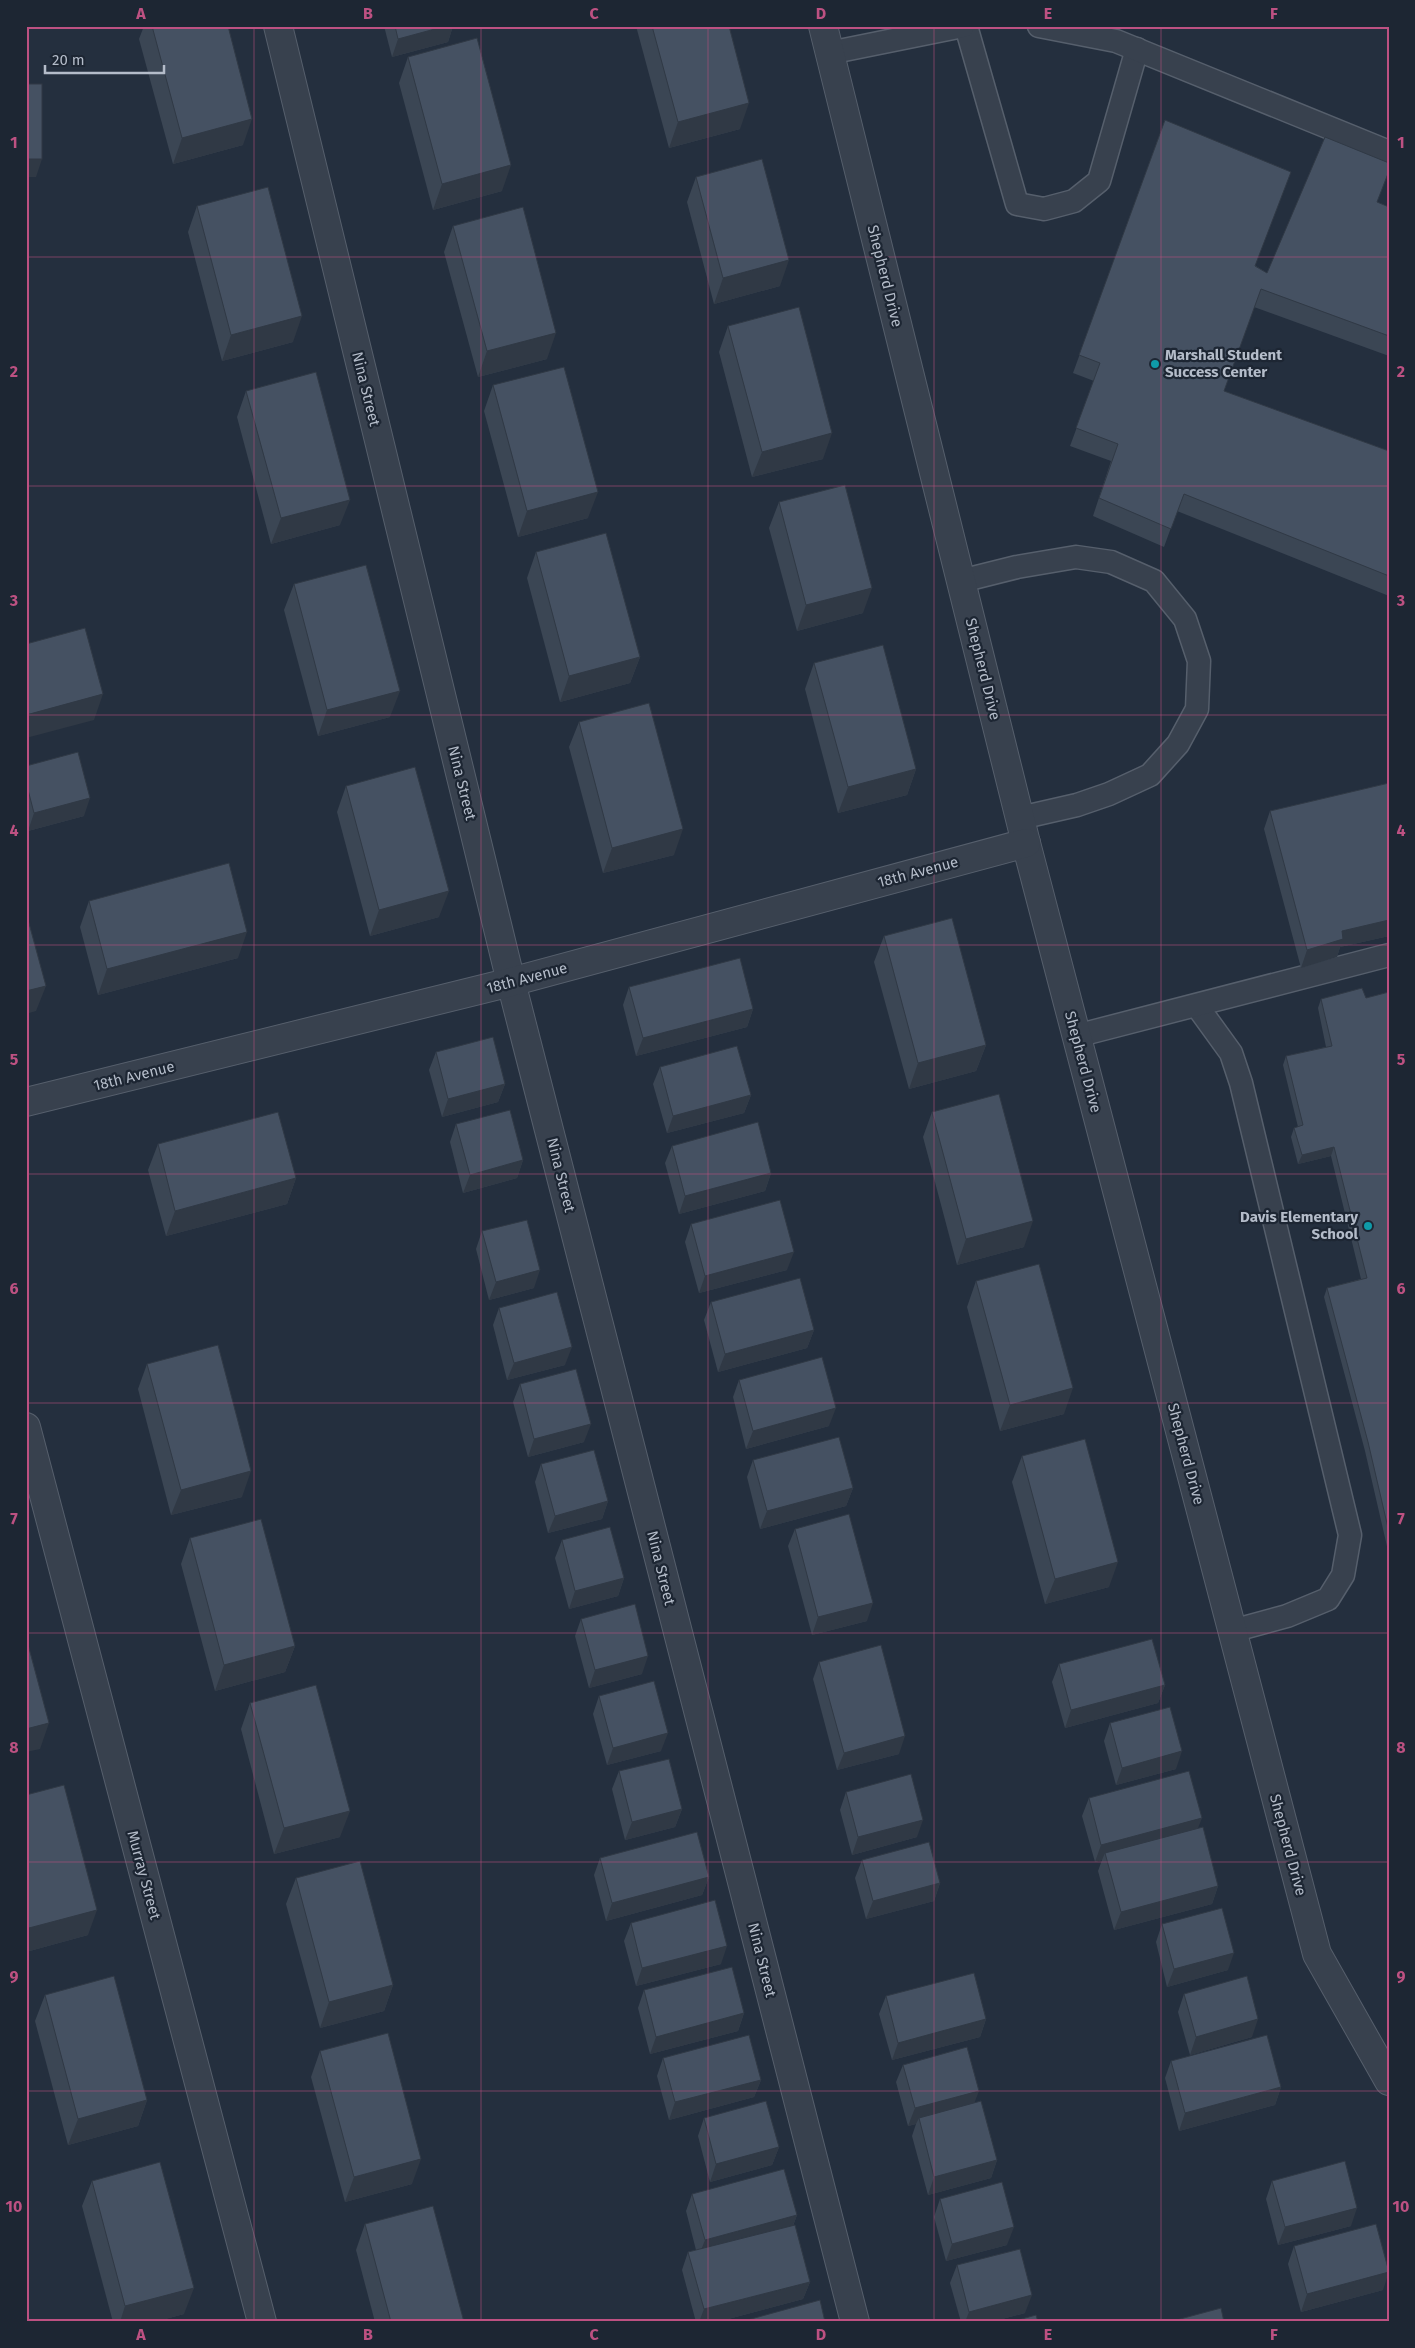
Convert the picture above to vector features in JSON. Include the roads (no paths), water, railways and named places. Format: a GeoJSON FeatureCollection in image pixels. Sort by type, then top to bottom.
{"type":"FeatureCollection","features":[{"type":"Feature","properties":{"kind":"street","name":"Nina Street"},"geometry":{"type":"LineString","coordinates":[[278,26],[511,982],[855,2322]]}},
{"type":"Feature","properties":{"kind":"street","name":"Shepherd Drive"},"geometry":{"type":"LineString","coordinates":[[823,26],[1023,831],[1317,1954],[1389,2081]]}},
{"type":"Feature","properties":{"kind":"street","name":"18th Avenue"},"geometry":{"type":"LineString","coordinates":[[26,1102],[511,982],[1023,831]]}},
{"type":"Feature","properties":{"kind":"street","name":"Murray Street"},"geometry":{"type":"LineString","coordinates":[[26,1427],[262,2322]]}},
{"type":"Feature","properties":{"kind":"lane"},"geometry":{"type":"LineString","coordinates":[[829,53],[965,26],[1017,204],[1044,209],[1074,201],[1100,181],[1137,49]]}},
{"type":"Feature","properties":{"kind":"lane"},"geometry":{"type":"LineString","coordinates":[[1039,26],[1116,40],[1389,152]]}},
{"type":"Feature","properties":{"kind":"lane"},"geometry":{"type":"LineString","coordinates":[[961,581],[1016,567],[1076,557],[1111,562],[1154,581],[1185,619],[1199,661],[1197,709],[1178,744],[1150,775],[1109,794],[1078,805],[1023,831]]}},
{"type":"Feature","properties":{"kind":"lane"},"geometry":{"type":"LineString","coordinates":[[1076,1036],[1198,1006],[1389,955]]}},
{"type":"Feature","properties":{"kind":"lane"},"geometry":{"type":"LineString","coordinates":[[1198,1006],[1230,1053],[1241,1083],[1350,1535],[1343,1575],[1328,1599],[1287,1616],[1232,1631]]}},
{"type":"Feature","properties":{"kind":"place","name":"Marshall Student Success Center"},"geometry":{"type":"Point","coordinates":[1155,364]}},
{"type":"Feature","properties":{"kind":"place","name":"Davis Elementary School"},"geometry":{"type":"Point","coordinates":[1368,1226]}}]}
